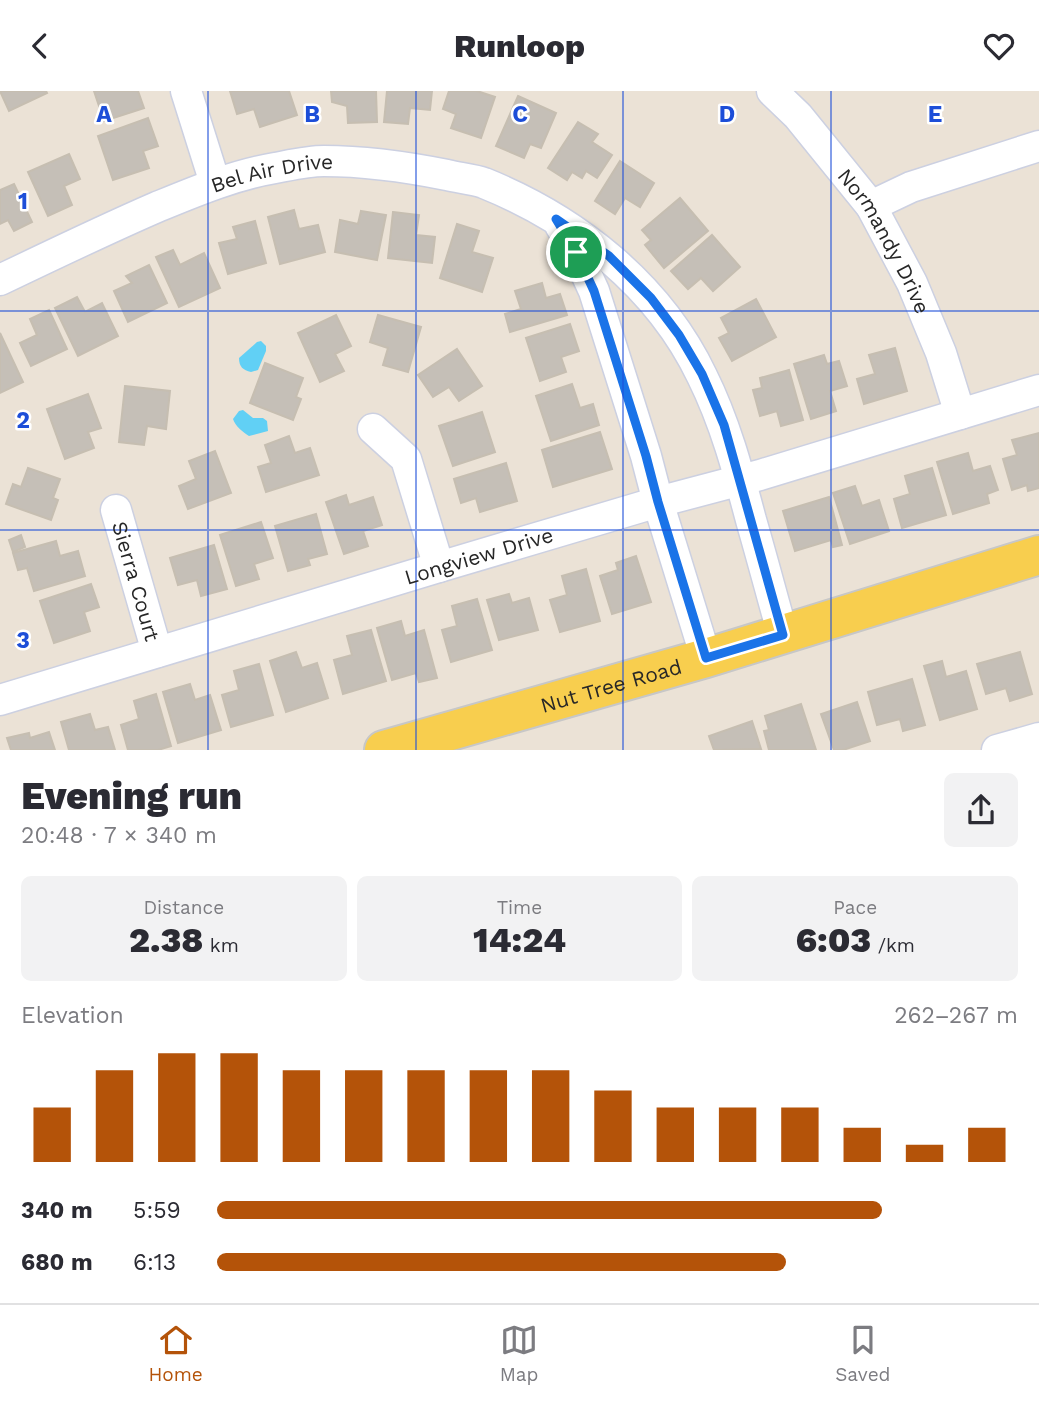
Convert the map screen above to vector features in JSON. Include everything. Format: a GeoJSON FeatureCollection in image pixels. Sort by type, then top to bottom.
{"type":"FeatureCollection","features":[{"type":"Feature","properties":{"kind":"main road","name":"Nut Tree Road"},"geometry":{"type":"LineString","coordinates":[[384,750],[706,658],[1039,555]]}},
{"type":"Feature","properties":{"kind":"street"},"geometry":{"type":"LineString","coordinates":[[186,91],[215,183]]}},
{"type":"Feature","properties":{"kind":"street","name":"Normandy Drive"},"geometry":{"type":"LineString","coordinates":[[772,91],[798,116],[871,207],[912,283],[942,353],[960,414]]}},
{"type":"Feature","properties":{"kind":"street"},"geometry":{"type":"LineString","coordinates":[[871,207],[911,187],[1039,146]]}},
{"type":"Feature","properties":{"kind":"street","name":"Bel Air Drive"},"geometry":{"type":"LineString","coordinates":[[0,280],[138,215],[215,183],[274,168],[322,161],[425,170],[481,182],[526,202],[556,219],[609,256],[651,298],[679,335],[702,374],[724,425],[783,635]]}},
{"type":"Feature","properties":{"kind":"street","name":"Bel Air Drive"},"geometry":{"type":"LineString","coordinates":[[556,219],[576,252],[594,291],[706,658]]}},
{"type":"Feature","properties":{"kind":"street","name":"Longview Drive"},"geometry":{"type":"LineString","coordinates":[[0,700],[658,502],[909,431],[1039,390]]}},
{"type":"Feature","properties":{"kind":"street"},"geometry":{"type":"LineString","coordinates":[[373,429],[406,459],[439,567]]}},
{"type":"Feature","properties":{"kind":"street","name":"Sierra Court"},"geometry":{"type":"LineString","coordinates":[[116,510],[157,652]]}},
{"type":"Feature","properties":{"kind":"street"},"geometry":{"type":"LineString","coordinates":[[998,750],[1039,738]]}},
{"type":"Feature","properties":{"kind":"water"},"geometry":{"type":"Polygon","coordinates":[[[261,341],[266,346],[266,351],[258,370],[251,372],[244,369],[239,358],[261,341]]]}},
{"type":"Feature","properties":{"kind":"water"},"geometry":{"type":"Polygon","coordinates":[[[243,410],[253,418],[267,421],[268,431],[249,436],[242,431],[233,419],[243,410]]]}},
{"type":"Feature","properties":{"kind":"building"},"geometry":{"type":"Polygon","coordinates":[[[0,91],[46,91],[47,93],[9,111],[0,91]]]}},
{"type":"Feature","properties":{"kind":"building"},"geometry":{"type":"Polygon","coordinates":[[[94,91],[138,91],[144,108],[104,121],[94,91]]]}},
{"type":"Feature","properties":{"kind":"building"},"geometry":{"type":"Polygon","coordinates":[[[230,91],[289,91],[297,115],[260,127],[254,109],[237,114],[230,91]]]}},
{"type":"Feature","properties":{"kind":"building"},"geometry":{"type":"Polygon","coordinates":[[[331,91],[376,91],[377,122],[348,123],[347,106],[332,102],[331,91]]]}},
{"type":"Feature","properties":{"kind":"building"},"geometry":{"type":"Polygon","coordinates":[[[387,91],[432,91],[430,110],[410,108],[408,124],[384,122],[387,91]]]}},
{"type":"Feature","properties":{"kind":"building"},"geometry":{"type":"Polygon","coordinates":[[[449,91],[477,91],[495,97],[481,138],[451,128],[456,114],[443,109],[449,91]]]}},
{"type":"Feature","properties":{"kind":"building"},"geometry":{"type":"Polygon","coordinates":[[[518,96],[556,113],[541,148],[530,144],[524,158],[496,146],[518,96]]]}},
{"type":"Feature","properties":{"kind":"building"},"geometry":{"type":"Polygon","coordinates":[[[148,118],[158,146],[143,151],[149,168],[113,180],[98,136],[148,118]]]}},
{"type":"Feature","properties":{"kind":"building"},"geometry":{"type":"Polygon","coordinates":[[[578,122],[598,134],[592,142],[612,155],[597,178],[586,171],[582,178],[572,172],[567,180],[548,168],[578,122]]]}},
{"type":"Feature","properties":{"kind":"building"},"geometry":{"type":"Polygon","coordinates":[[[69,154],[80,179],[64,186],[72,205],[48,216],[28,172],[69,154]]]}},
{"type":"Feature","properties":{"kind":"building"},"geometry":{"type":"Polygon","coordinates":[[[620,161],[654,183],[640,207],[625,198],[615,214],[595,201],[620,161]]]}},
{"type":"Feature","properties":{"kind":"building"},"geometry":{"type":"Polygon","coordinates":[[[14,184],[32,222],[14,231],[8,220],[0,224],[0,190],[14,184]]]}},
{"type":"Feature","properties":{"kind":"building"},"geometry":{"type":"Polygon","coordinates":[[[680,198],[708,231],[664,268],[645,245],[651,240],[642,230],[680,198]]]}},
{"type":"Feature","properties":{"kind":"building"},"geometry":{"type":"Polygon","coordinates":[[[294,210],[299,229],[318,225],[325,252],[280,264],[268,217],[294,210]]]}},
{"type":"Feature","properties":{"kind":"building"},"geometry":{"type":"Polygon","coordinates":[[[361,211],[386,215],[377,260],[335,252],[340,220],[358,224],[361,211]]]}},
{"type":"Feature","properties":{"kind":"building"},"geometry":{"type":"Polygon","coordinates":[[[393,212],[419,215],[416,235],[435,237],[432,263],[388,258],[393,212]]]}},
{"type":"Feature","properties":{"kind":"building"},"geometry":{"type":"Polygon","coordinates":[[[255,221],[266,263],[228,274],[219,243],[237,239],[233,227],[255,221]]]}},
{"type":"Feature","properties":{"kind":"building"},"geometry":{"type":"Polygon","coordinates":[[[457,224],[479,231],[472,252],[493,258],[482,292],[440,278],[457,224]]]}},
{"type":"Feature","properties":{"kind":"building"},"geometry":{"type":"Polygon","coordinates":[[[712,235],[740,267],[713,291],[701,278],[688,289],[671,271],[712,235]]]}},
{"type":"Feature","properties":{"kind":"building"},"geometry":{"type":"Polygon","coordinates":[[[173,250],[180,265],[204,253],[220,288],[179,307],[156,257],[173,250]]]}},
{"type":"Feature","properties":{"kind":"building"},"geometry":{"type":"Polygon","coordinates":[[[149,265],[167,303],[128,322],[114,291],[132,283],[126,276],[149,265]]]}},
{"type":"Feature","properties":{"kind":"building"},"geometry":{"type":"Polygon","coordinates":[[[542,283],[546,298],[560,294],[567,315],[510,332],[505,314],[521,309],[515,291],[542,283]]]}},
{"type":"Feature","properties":{"kind":"building"},"geometry":{"type":"Polygon","coordinates":[[[77,297],[85,312],[102,303],[118,336],[78,356],[55,308],[77,297]]]}},
{"type":"Feature","properties":{"kind":"building"},"geometry":{"type":"Polygon","coordinates":[[[756,299],[776,337],[732,361],[719,338],[729,333],[721,318],[756,299]]]}},
{"type":"Feature","properties":{"kind":"building"},"geometry":{"type":"Polygon","coordinates":[[[49,310],[67,349],[31,366],[20,343],[37,335],[30,319],[49,310]]]}},
{"type":"Feature","properties":{"kind":"building"},"geometry":{"type":"Polygon","coordinates":[[[336,315],[351,346],[335,354],[344,371],[320,382],[298,333],[336,315]]]}},
{"type":"Feature","properties":{"kind":"building"},"geometry":{"type":"Polygon","coordinates":[[[378,315],[421,327],[408,372],[383,365],[388,348],[370,342],[378,315]]]}},
{"type":"Feature","properties":{"kind":"building"},"geometry":{"type":"Polygon","coordinates":[[[570,324],[579,351],[561,357],[566,372],[540,381],[526,338],[570,324]]]}},
{"type":"Feature","properties":{"kind":"building"},"geometry":{"type":"Polygon","coordinates":[[[0,333],[23,382],[0,393],[0,333]]]}},
{"type":"Feature","properties":{"kind":"building"},"geometry":{"type":"Polygon","coordinates":[[[895,348],[907,391],[864,404],[857,379],[875,374],[869,355],[895,348]]]}},
{"type":"Feature","properties":{"kind":"building"},"geometry":{"type":"Polygon","coordinates":[[[457,349],[482,386],[459,401],[449,387],[433,397],[418,375],[457,349]]]}},
{"type":"Feature","properties":{"kind":"building"},"geometry":{"type":"Polygon","coordinates":[[[824,355],[827,364],[839,361],[847,386],[830,391],[836,411],[811,419],[794,364],[824,355]]]}},
{"type":"Feature","properties":{"kind":"building"},"geometry":{"type":"Polygon","coordinates":[[[265,363],[303,378],[296,397],[301,399],[293,420],[250,403],[265,363]]]}},
{"type":"Feature","properties":{"kind":"building"},"geometry":{"type":"Polygon","coordinates":[[[789,370],[803,420],[781,426],[777,411],[760,416],[753,390],[762,388],[760,378],[789,370]]]}},
{"type":"Feature","properties":{"kind":"building"},"geometry":{"type":"Polygon","coordinates":[[[572,384],[580,408],[593,404],[599,425],[551,441],[536,396],[572,384]]]}},
{"type":"Feature","properties":{"kind":"building"},"geometry":{"type":"Polygon","coordinates":[[[125,386],[170,391],[166,429],[147,426],[144,445],[119,442],[125,386]]]}},
{"type":"Feature","properties":{"kind":"building"},"geometry":{"type":"Polygon","coordinates":[[[88,394],[101,428],[88,432],[94,448],[65,459],[47,409],[88,394]]]}},
{"type":"Feature","properties":{"kind":"building"},"geometry":{"type":"Polygon","coordinates":[[[482,412],[495,452],[453,466],[439,426],[482,412]]]}},
{"type":"Feature","properties":{"kind":"building"},"geometry":{"type":"Polygon","coordinates":[[[600,432],[612,469],[553,487],[542,450],[600,432]]]}},
{"type":"Feature","properties":{"kind":"building"},"geometry":{"type":"Polygon","coordinates":[[[1039,433],[1039,488],[1028,491],[1027,485],[1012,490],[1003,459],[1017,455],[1012,440],[1039,433]]]}},
{"type":"Feature","properties":{"kind":"building"},"geometry":{"type":"Polygon","coordinates":[[[289,436],[295,453],[310,448],[319,475],[266,492],[258,467],[271,463],[265,445],[289,436]]]}},
{"type":"Feature","properties":{"kind":"building"},"geometry":{"type":"Polygon","coordinates":[[[215,451],[231,493],[188,509],[179,486],[196,479],[189,461],[215,451]]]}},
{"type":"Feature","properties":{"kind":"building"},"geometry":{"type":"Polygon","coordinates":[[[968,453],[973,471],[990,466],[998,490],[987,494],[989,503],[953,514],[937,462],[968,453]]]}},
{"type":"Feature","properties":{"kind":"building"},"geometry":{"type":"Polygon","coordinates":[[[506,463],[517,501],[480,512],[476,498],[461,503],[454,479],[506,463]]]}},
{"type":"Feature","properties":{"kind":"building"},"geometry":{"type":"Polygon","coordinates":[[[28,468],[60,479],[53,498],[58,500],[51,520],[6,504],[13,484],[21,487],[28,468]]]}},
{"type":"Feature","properties":{"kind":"building"},"geometry":{"type":"Polygon","coordinates":[[[932,468],[946,515],[902,528],[894,499],[910,494],[905,476],[932,468]]]}},
{"type":"Feature","properties":{"kind":"building"},"geometry":{"type":"Polygon","coordinates":[[[855,486],[862,506],[879,500],[889,531],[850,544],[833,493],[855,486]]]}},
{"type":"Feature","properties":{"kind":"building"},"geometry":{"type":"Polygon","coordinates":[[[346,495],[349,505],[373,497],[382,525],[363,531],[368,546],[344,554],[326,502],[346,495]]]}},
{"type":"Feature","properties":{"kind":"building"},"geometry":{"type":"Polygon","coordinates":[[[829,497],[842,545],[833,547],[831,540],[795,551],[783,511],[829,497]]]}},
{"type":"Feature","properties":{"kind":"building"},"geometry":{"type":"Polygon","coordinates":[[[316,514],[327,554],[308,559],[310,565],[288,571],[275,526],[316,514]]]}},
{"type":"Feature","properties":{"kind":"building"},"geometry":{"type":"Polygon","coordinates":[[[261,522],[273,558],[254,564],[259,579],[236,586],[220,535],[261,522]]]}},
{"type":"Feature","properties":{"kind":"building"},"geometry":{"type":"Polygon","coordinates":[[[21,535],[25,547],[13,552],[9,540],[21,535]]]}},
{"type":"Feature","properties":{"kind":"building"},"geometry":{"type":"Polygon","coordinates":[[[56,541],[60,556],[78,551],[85,576],[34,591],[27,568],[18,570],[13,553],[56,541]]]}},
{"type":"Feature","properties":{"kind":"building"},"geometry":{"type":"Polygon","coordinates":[[[214,545],[227,589],[201,596],[197,580],[178,585],[170,558],[214,545]]]}},
{"type":"Feature","properties":{"kind":"building"},"geometry":{"type":"Polygon","coordinates":[[[636,556],[651,602],[612,614],[600,576],[618,570],[616,563],[636,556]]]}},
{"type":"Feature","properties":{"kind":"building"},"geometry":{"type":"Polygon","coordinates":[[[586,569],[600,621],[560,632],[550,600],[567,595],[562,576],[586,569]]]}},
{"type":"Feature","properties":{"kind":"building"},"geometry":{"type":"Polygon","coordinates":[[[91,584],[99,607],[84,612],[90,631],[54,643],[40,601],[91,584]]]}},
{"type":"Feature","properties":{"kind":"building"},"geometry":{"type":"Polygon","coordinates":[[[509,594],[512,603],[529,598],[538,630],[499,640],[487,600],[509,594]]]}},
{"type":"Feature","properties":{"kind":"building"},"geometry":{"type":"Polygon","coordinates":[[[477,599],[492,650],[451,662],[442,630],[457,626],[452,606],[477,599]]]}},
{"type":"Feature","properties":{"kind":"building"},"geometry":{"type":"Polygon","coordinates":[[[401,621],[405,636],[424,630],[437,678],[419,682],[416,673],[392,680],[377,628],[401,621]]]}},
{"type":"Feature","properties":{"kind":"building"},"geometry":{"type":"Polygon","coordinates":[[[371,630],[386,681],[343,694],[334,660],[352,655],[347,636],[371,630]]]}},
{"type":"Feature","properties":{"kind":"building"},"geometry":{"type":"Polygon","coordinates":[[[296,652],[302,668],[317,663],[328,698],[286,712],[270,661],[296,652]]]}},
{"type":"Feature","properties":{"kind":"building"},"geometry":{"type":"Polygon","coordinates":[[[1020,652],[1032,694],[1010,701],[1006,688],[986,694],[977,664],[1020,652]]]}},
{"type":"Feature","properties":{"kind":"building"},"geometry":{"type":"Polygon","coordinates":[[[942,661],[946,677],[966,671],[977,709],[940,720],[924,666],[942,661]]]}},
{"type":"Feature","properties":{"kind":"building"},"geometry":{"type":"Polygon","coordinates":[[[259,664],[273,715],[231,727],[222,695],[239,690],[234,671],[259,664]]]}},
{"type":"Feature","properties":{"kind":"building"},"geometry":{"type":"Polygon","coordinates":[[[912,679],[925,725],[903,731],[900,719],[877,725],[868,692],[912,679]]]}},
{"type":"Feature","properties":{"kind":"building"},"geometry":{"type":"Polygon","coordinates":[[[190,684],[195,700],[210,695],[221,730],[178,743],[163,692],[190,684]]]}},
{"type":"Feature","properties":{"kind":"building"},"geometry":{"type":"Polygon","coordinates":[[[156,694],[171,746],[158,750],[128,750],[121,725],[139,719],[134,701],[156,694]]]}},
{"type":"Feature","properties":{"kind":"building"},"geometry":{"type":"Polygon","coordinates":[[[857,702],[870,741],[843,750],[834,750],[821,714],[857,702]]]}},
{"type":"Feature","properties":{"kind":"building"},"geometry":{"type":"Polygon","coordinates":[[[801,704],[816,750],[769,750],[764,731],[769,730],[765,716],[801,704]]]}},
{"type":"Feature","properties":{"kind":"building"},"geometry":{"type":"Polygon","coordinates":[[[90,714],[95,730],[108,727],[115,750],[69,750],[61,722],[90,714]]]}},
{"type":"Feature","properties":{"kind":"building"},"geometry":{"type":"Polygon","coordinates":[[[752,721],[761,749],[714,750],[709,736],[752,721]]]}},
{"type":"Feature","properties":{"kind":"building"},"geometry":{"type":"Polygon","coordinates":[[[49,732],[55,750],[11,750],[7,738],[29,733],[30,738],[49,732]]]}},
{"type":"Feature","properties":{"kind":"route"},"geometry":{"type":"LineString","coordinates":[[556,219],[609,256],[651,298],[679,335],[702,374],[724,425],[783,635],[706,658],[594,291],[576,252],[556,219]]}}]}
